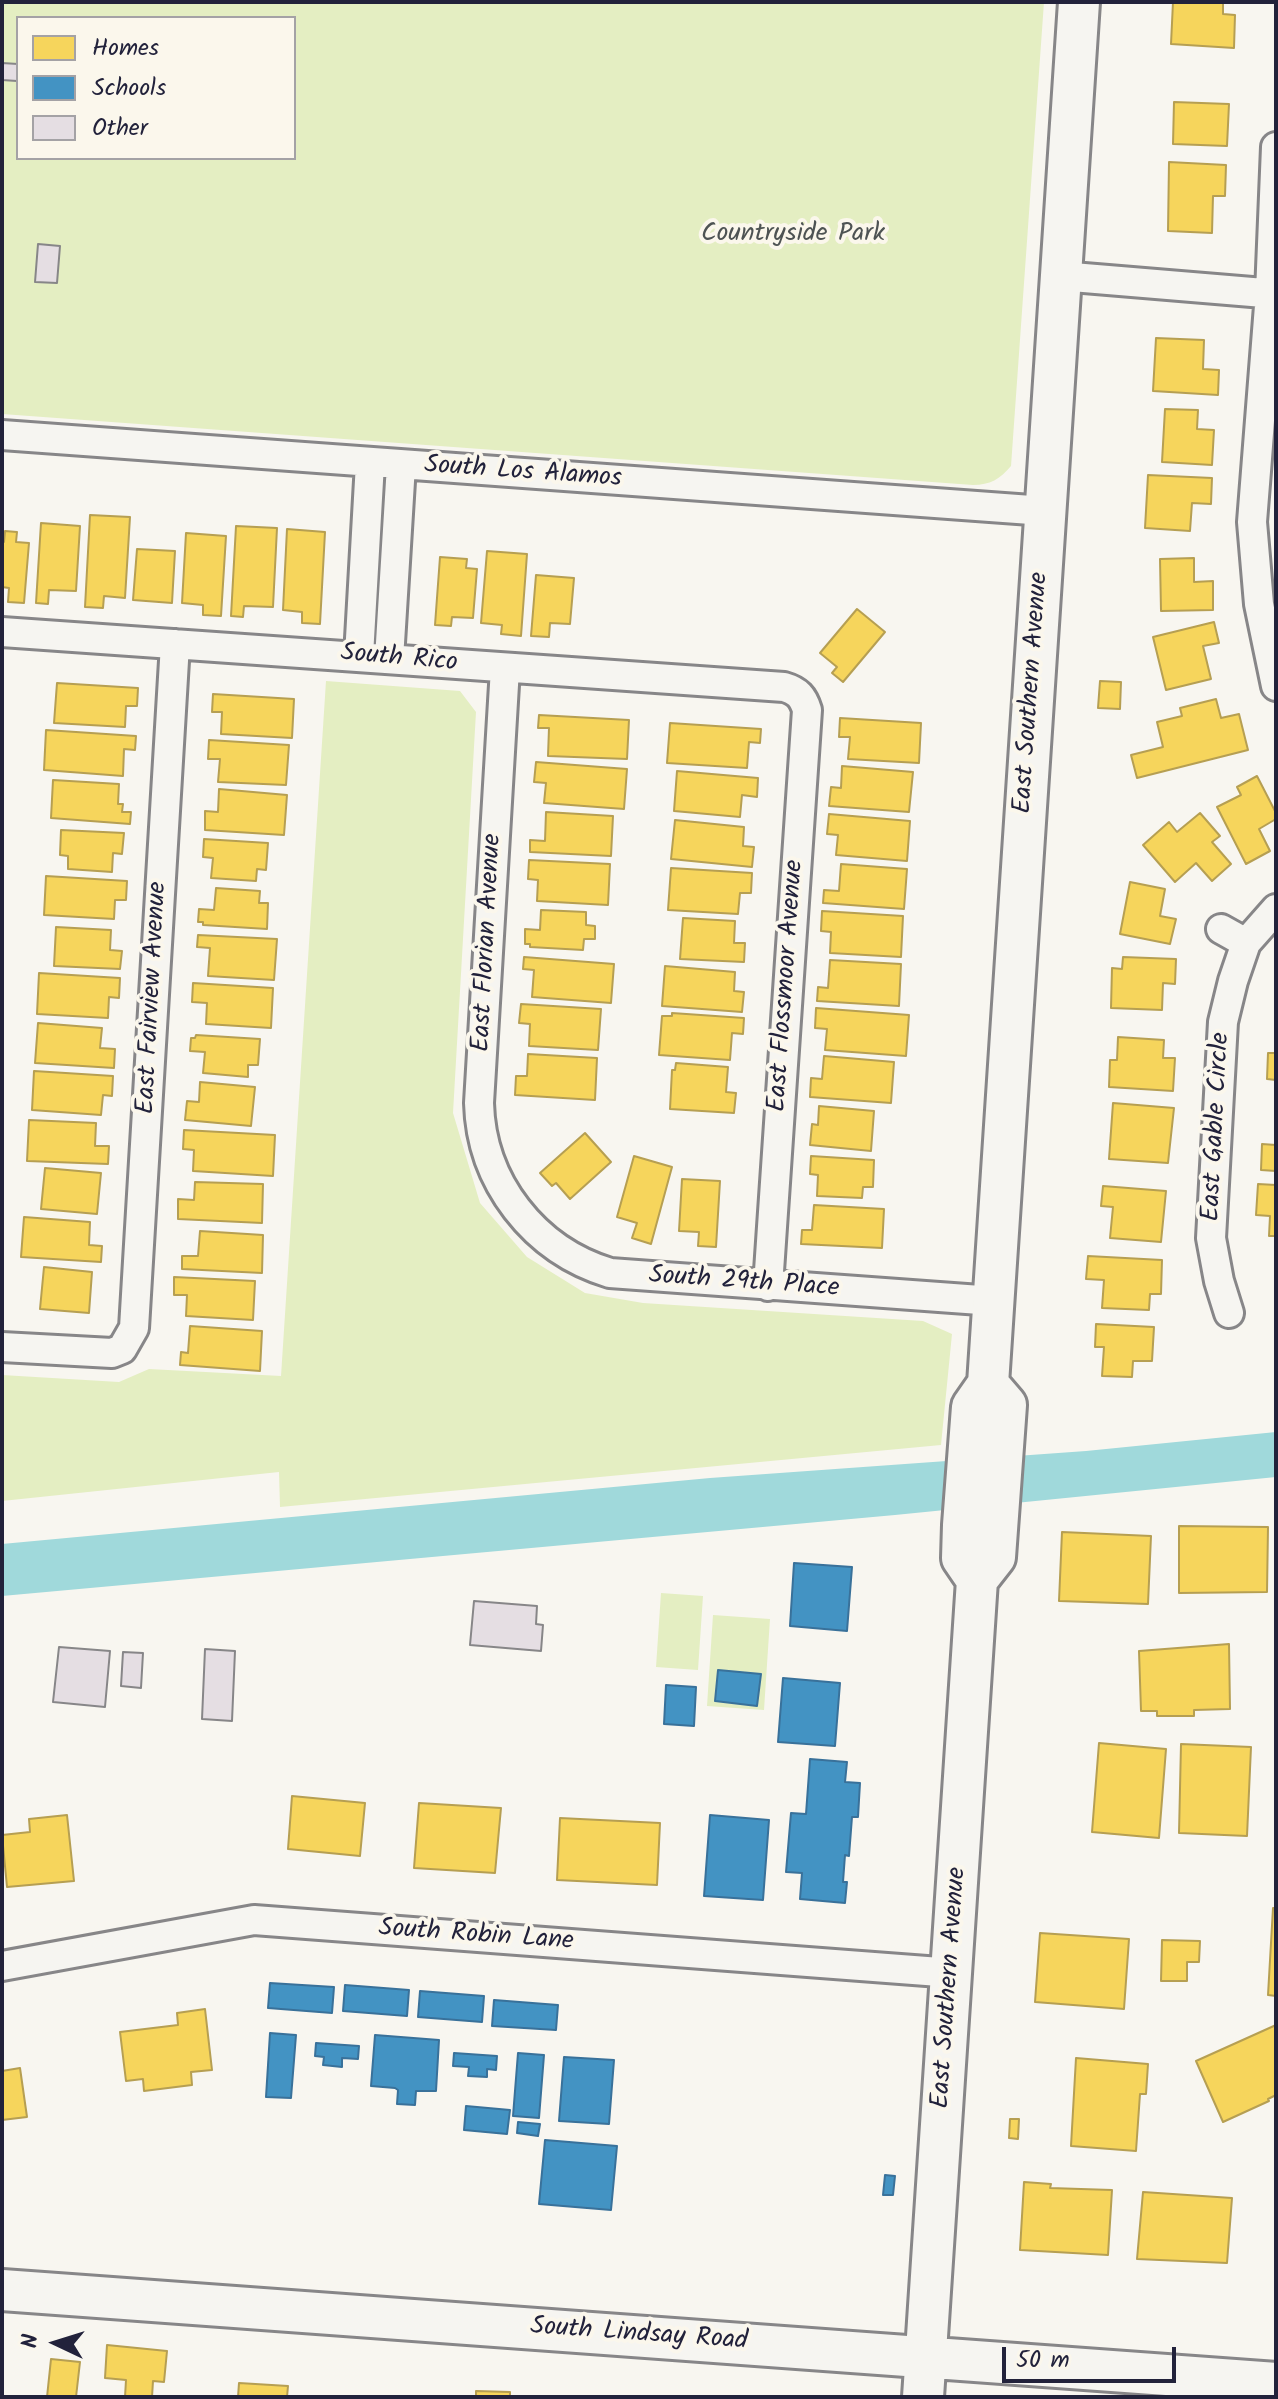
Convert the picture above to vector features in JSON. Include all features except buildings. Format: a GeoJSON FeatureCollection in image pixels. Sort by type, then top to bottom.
{"type":"FeatureCollection","features":[{"type":"Feature","properties":{"kind":"main road","name":"East Southern Avenue"},"geometry":{"type":"LineString","coordinates":[[923,2397],[977,1580],[962,1558],[981,1513],[985,1457],[972,1407],[988,1384],[1079,2]]}},
{"type":"Feature","properties":{"kind":"main road","name":"South Lindsay Road"},"geometry":{"type":"LineString","coordinates":[[2,2290],[1276,2383]]}},
{"type":"Feature","properties":{"kind":"street"},"geometry":{"type":"LineString","coordinates":[[1276,147],[1273,294],[1252,522],[1259,604],[1276,686]]}},
{"type":"Feature","properties":{"kind":"street"},"geometry":{"type":"LineString","coordinates":[[1060,276],[1273,294]]}},
{"type":"Feature","properties":{"kind":"street","name":"South Los Alamos"},"geometry":{"type":"LineString","coordinates":[[2,435],[1045,511]]}},
{"type":"Feature","properties":{"kind":"street"},"geometry":{"type":"LineString","coordinates":[[359,656],[370,463]]}},
{"type":"Feature","properties":{"kind":"street"},"geometry":{"type":"LineString","coordinates":[[389,659],[401,465]]}},
{"type":"Feature","properties":{"kind":"street","name":"South Rico"},"geometry":{"type":"LineString","coordinates":[[2,632],[795,690]]}},
{"type":"Feature","properties":{"kind":"street","name":"East Fairview Avenue"},"geometry":{"type":"LineString","coordinates":[[2,1347],[102,1353],[122,1349],[134,1328],[175,644]]}},
{"type":"Feature","properties":{"kind":"street","name":"East Florian Avenue"},"geometry":{"type":"LineString","coordinates":[[505,668],[479,1103],[489,1161],[496,1180],[517,1208]]}},
{"type":"Feature","properties":{"kind":"street","name":"East Flossmoor Avenue"},"geometry":{"type":"LineString","coordinates":[[768,1286],[807,710],[803,698],[795,690]]}},
{"type":"Feature","properties":{"kind":"street","name":"East Gable Circle"},"geometry":{"type":"LineString","coordinates":[[1229,1313],[1211,1238],[1223,1022],[1246,943],[1276,909]]}},
{"type":"Feature","properties":{"kind":"street"},"geometry":{"type":"LineString","coordinates":[[1221,929],[1246,943]]}},
{"type":"Feature","properties":{"kind":"street","name":"South 29th Place"},"geometry":{"type":"LineString","coordinates":[[517,1208],[557,1249],[589,1267],[627,1277],[994,1301]]}},
{"type":"Feature","properties":{"kind":"street","name":"South Robin Lane"},"geometry":{"type":"LineString","coordinates":[[2,1966],[254,1920],[953,1973]]}},
{"type":"Feature","properties":{"kind":"green space","name":"Countryside Park"},"geometry":{"type":"Polygon","coordinates":[[[2,2],[1044,2],[1011,466],[999,478],[973,485],[2,414],[2,2]]]}},
{"type":"Feature","properties":{"kind":"green space"},"geometry":{"type":"Polygon","coordinates":[[[326,681],[460,691],[476,712],[453,1113],[480,1203],[527,1257],[585,1293],[643,1303],[923,1321],[952,1334],[941,1445],[280,1507],[279,1472],[2,1501],[2,1375],[119,1382],[149,1369],[281,1376],[326,681]]]}},
{"type":"Feature","properties":{"kind":"green space"},"geometry":{"type":"Polygon","coordinates":[[[661,1593],[703,1596],[698,1670],[656,1667],[661,1593]]]}},
{"type":"Feature","properties":{"kind":"green space"},"geometry":{"type":"Polygon","coordinates":[[[713,1615],[770,1619],[764,1710],[707,1706],[713,1615]]]}},
{"type":"Feature","properties":{"kind":"water"},"geometry":{"type":"Polygon","coordinates":[[[1276,1432],[1276,1477],[895,1515],[2,1596],[2,1544],[710,1478],[1086,1451],[1276,1432]]]}}]}
